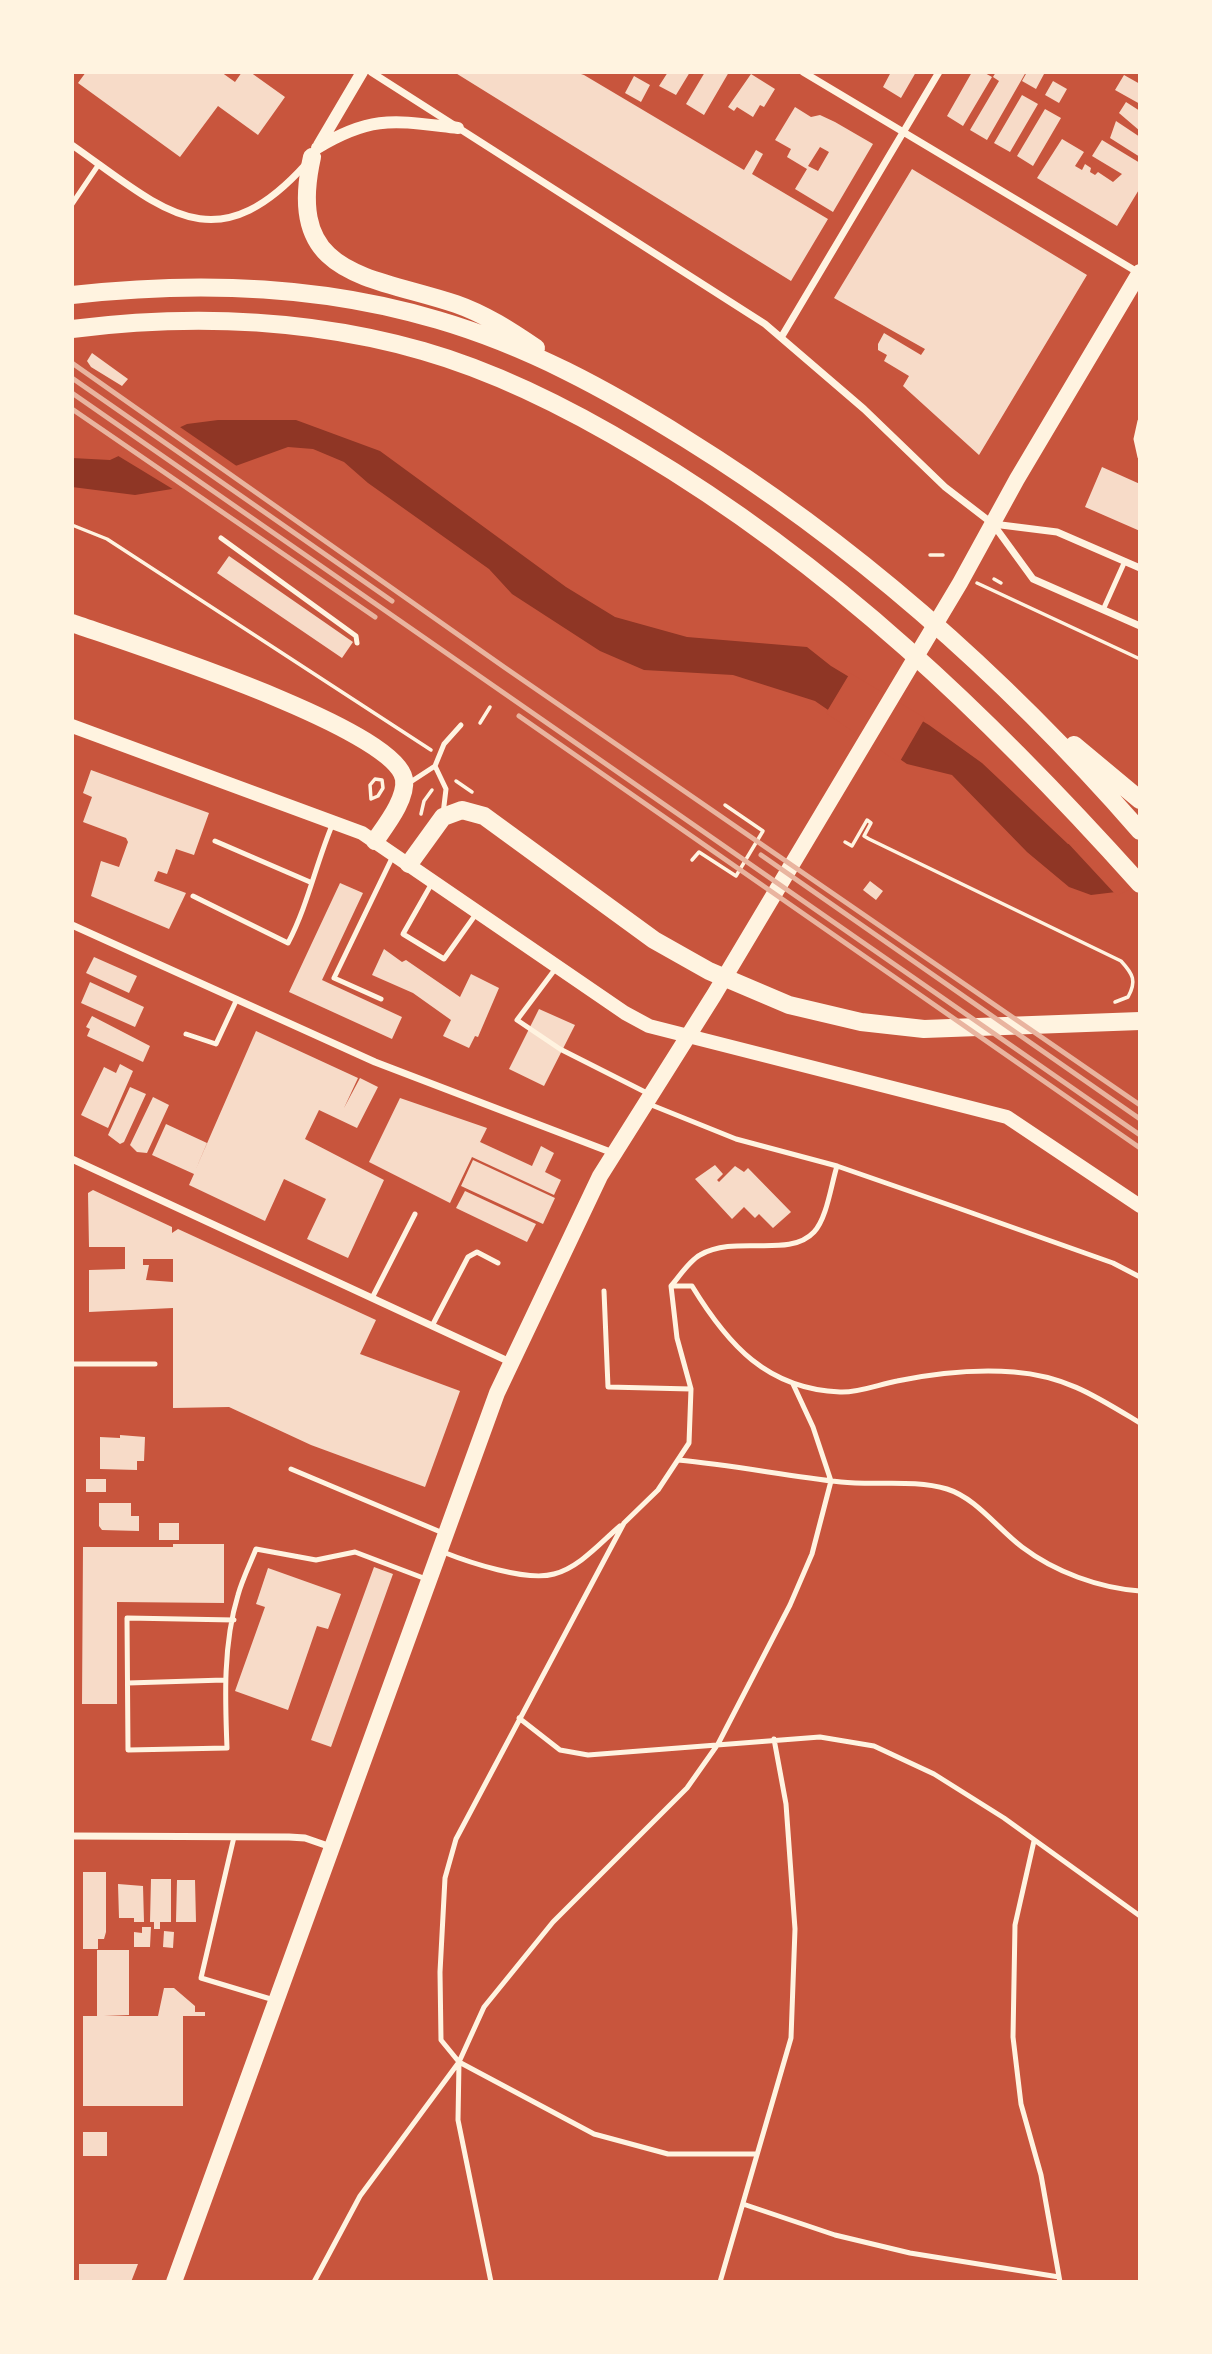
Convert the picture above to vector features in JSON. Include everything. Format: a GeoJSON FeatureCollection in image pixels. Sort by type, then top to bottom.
{"type":"FeatureCollection","features":[{"type":"Feature","properties":{"kind":"highway"},"geometry":{"type":"LineString","coordinates":[[314,153],[305,209],[309,226],[333,260],[369,279],[450,302],[496,322],[573,374],[698,446],[789,508],[900,595],[1011,694],[1137,796]]}},
{"type":"Feature","properties":{"kind":"highway"},"geometry":{"type":"LineString","coordinates":[[72,295],[139,288],[215,286],[327,296],[436,319],[506,343],[573,374]]}},
{"type":"Feature","properties":{"kind":"highway"},"geometry":{"type":"LineString","coordinates":[[72,329],[178,319],[248,320],[322,329],[426,352],[494,376],[550,401],[686,480],[776,540],[843,592],[970,704],[1140,884]]}},
{"type":"Feature","properties":{"kind":"highway"},"geometry":{"type":"LineString","coordinates":[[72,624],[221,675],[309,713],[386,754],[402,774],[404,786],[401,797],[375,841]]}},
{"type":"Feature","properties":{"kind":"highway"},"geometry":{"type":"LineString","coordinates":[[1011,694],[1140,831]]}},
{"type":"Feature","properties":{"kind":"highway"},"geometry":{"type":"LineString","coordinates":[[409,864],[443,817],[462,810],[484,816],[654,940],[709,971],[789,1004],[861,1022],[924,1029],[1140,1021]]}},
{"type":"Feature","properties":{"kind":"main road"},"geometry":{"type":"LineString","coordinates":[[174,2282],[510,1362],[614,1154],[714,995],[960,583],[1140,273]]}},
{"type":"Feature","properties":{"kind":"main road"},"geometry":{"type":"LineString","coordinates":[[72,726],[375,841],[632,1018],[649,1026],[1007,1116],[1140,1206]]}},
{"type":"Feature","properties":{"kind":"street"},"geometry":{"type":"LineString","coordinates":[[314,153],[362,72]]}},
{"type":"Feature","properties":{"kind":"street"},"geometry":{"type":"LineString","coordinates":[[371,72],[782,336],[945,487],[993,524],[1033,579],[1140,626]]}},
{"type":"Feature","properties":{"kind":"street"},"geometry":{"type":"LineString","coordinates":[[803,72],[1140,273]]}},
{"type":"Feature","properties":{"kind":"street"},"geometry":{"type":"LineString","coordinates":[[782,336],[939,72]]}},
{"type":"Feature","properties":{"kind":"street"},"geometry":{"type":"LineString","coordinates":[[72,145],[155,204],[187,217],[213,220],[242,215],[267,202],[314,153],[342,133],[368,123],[393,120],[458,128]]}},
{"type":"Feature","properties":{"kind":"street"},"geometry":{"type":"LineString","coordinates":[[993,524],[1057,532],[1140,568]]}},
{"type":"Feature","properties":{"kind":"street"},"geometry":{"type":"LineString","coordinates":[[72,925],[402,1074],[614,1154]]}},
{"type":"Feature","properties":{"kind":"street"},"geometry":{"type":"LineString","coordinates":[[72,1159],[510,1362]]}},
{"type":"Feature","properties":{"kind":"street"},"geometry":{"type":"LineString","coordinates":[[72,1836],[305,1838],[332,1847]]}},
{"type":"Feature","properties":{"kind":"lane"},"geometry":{"type":"LineString","coordinates":[[72,204],[99,164]]}},
{"type":"Feature","properties":{"kind":"lane"},"geometry":{"type":"LineString","coordinates":[[1140,421],[1136,439],[1140,457]]}},
{"type":"Feature","properties":{"kind":"lane"},"geometry":{"type":"LineString","coordinates":[[221,538],[356,636],[357,643]]}},
{"type":"Feature","properties":{"kind":"lane"},"geometry":{"type":"LineString","coordinates":[[1103,610],[1125,561]]}},
{"type":"Feature","properties":{"kind":"lane"},"geometry":{"type":"LineString","coordinates":[[404,786],[435,766],[444,744],[461,725]]}},
{"type":"Feature","properties":{"kind":"lane"},"geometry":{"type":"LineString","coordinates":[[435,766],[446,789],[443,817]]}},
{"type":"Feature","properties":{"kind":"lane"},"geometry":{"type":"LineString","coordinates":[[193,896],[288,943],[306,909],[310,882],[333,823]]}},
{"type":"Feature","properties":{"kind":"lane"},"geometry":{"type":"LineString","coordinates":[[215,841],[310,882]]}},
{"type":"Feature","properties":{"kind":"lane"},"geometry":{"type":"LineString","coordinates":[[381,999],[334,978],[394,853]]}},
{"type":"Feature","properties":{"kind":"lane"},"geometry":{"type":"LineString","coordinates":[[433,881],[404,934],[444,959],[477,911]]}},
{"type":"Feature","properties":{"kind":"lane"},"geometry":{"type":"LineString","coordinates":[[557,967],[517,1020],[559,1049],[681,1119],[736,1139],[837,1166],[1113,1263],[1140,1277]]}},
{"type":"Feature","properties":{"kind":"lane"},"geometry":{"type":"LineString","coordinates":[[186,1034],[216,1044],[237,999]]}},
{"type":"Feature","properties":{"kind":"lane"},"geometry":{"type":"LineString","coordinates":[[440,1551],[471,1564],[510,1572],[552,1575],[581,1560],[624,1523],[658,1490],[689,1443],[691,1389],[677,1338],[671,1286],[699,1255],[732,1244],[770,1246],[800,1243],[815,1231],[837,1166]]}},
{"type":"Feature","properties":{"kind":"lane"},"geometry":{"type":"LineString","coordinates":[[372,1298],[415,1214]]}},
{"type":"Feature","properties":{"kind":"lane"},"geometry":{"type":"LineString","coordinates":[[432,1326],[468,1257],[477,1252],[498,1263]]}},
{"type":"Feature","properties":{"kind":"lane"},"geometry":{"type":"LineString","coordinates":[[671,1286],[692,1286],[715,1324],[755,1365],[793,1384],[842,1392],[956,1372],[1016,1372],[1077,1385],[1140,1423]]}},
{"type":"Feature","properties":{"kind":"lane"},"geometry":{"type":"LineString","coordinates":[[604,1291],[608,1387],[691,1389]]}},
{"type":"Feature","properties":{"kind":"lane"},"geometry":{"type":"LineString","coordinates":[[72,1364],[155,1364]]}},
{"type":"Feature","properties":{"kind":"lane"},"geometry":{"type":"LineString","coordinates":[[314,2282],[360,2196],[458,2062],[484,2007],[553,1922],[687,1788],[718,1744],[807,1567],[828,1502],[831,1481],[813,1427],[793,1384]]}},
{"type":"Feature","properties":{"kind":"lane"},"geometry":{"type":"LineString","coordinates":[[678,1460],[744,1466],[831,1481],[948,1489],[973,1504],[1023,1547],[1051,1564],[1077,1577],[1140,1591]]}},
{"type":"Feature","properties":{"kind":"lane"},"geometry":{"type":"LineString","coordinates":[[291,1469],[446,1534]]}},
{"type":"Feature","properties":{"kind":"lane"},"geometry":{"type":"LineString","coordinates":[[624,1523],[456,1839],[445,1878],[440,1972],[441,2040],[458,2062],[594,2134],[668,2154],[757,2154]]}},
{"type":"Feature","properties":{"kind":"lane"},"geometry":{"type":"LineString","coordinates":[[234,1620],[127,1618],[128,1750],[227,1748],[224,1680],[234,1620],[237,1596],[256,1549],[316,1560],[355,1552],[429,1580]]}},
{"type":"Feature","properties":{"kind":"lane"},"geometry":{"type":"LineString","coordinates":[[128,1683],[224,1680]]}},
{"type":"Feature","properties":{"kind":"lane"},"geometry":{"type":"LineString","coordinates":[[519,1718],[560,1750],[588,1755],[820,1737],[874,1746],[934,1774],[1140,1916]]}},
{"type":"Feature","properties":{"kind":"lane"},"geometry":{"type":"LineString","coordinates":[[720,2282],[791,2038],[796,1929],[786,1804],[774,1739]]}},
{"type":"Feature","properties":{"kind":"lane"},"geometry":{"type":"LineString","coordinates":[[234,1838],[201,1978],[276,2001]]}},
{"type":"Feature","properties":{"kind":"lane"},"geometry":{"type":"LineString","coordinates":[[743,2204],[848,2238],[910,2253],[1059,2280],[1041,2175],[1021,2104],[1013,2037],[1015,1925],[1034,1841]]}},
{"type":"Feature","properties":{"kind":"lane"},"geometry":{"type":"LineString","coordinates":[[458,2062],[458,2120],[491,2282]]}},
{"type":"Feature","properties":{"kind":"path"},"geometry":{"type":"LineString","coordinates":[[72,525],[107,539],[439,755]]}},
{"type":"Feature","properties":{"kind":"path"},"geometry":{"type":"LineString","coordinates":[[930,555],[943,555]]}},
{"type":"Feature","properties":{"kind":"path"},"geometry":{"type":"LineString","coordinates":[[994,579],[1000,583]]}},
{"type":"Feature","properties":{"kind":"path"},"geometry":{"type":"LineString","coordinates":[[993,592],[1140,659]]}},
{"type":"Feature","properties":{"kind":"path"},"geometry":{"type":"LineString","coordinates":[[480,723],[491,707]]}},
{"type":"Feature","properties":{"kind":"path"},"geometry":{"type":"LineString","coordinates":[[451,778],[475,794]]}},
{"type":"Feature","properties":{"kind":"path"},"geometry":{"type":"LineString","coordinates":[[382,780],[381,793],[371,799],[370,795],[373,781],[382,780]]}},
{"type":"Feature","properties":{"kind":"path"},"geometry":{"type":"LineString","coordinates":[[421,818],[424,802],[432,790]]}},
{"type":"Feature","properties":{"kind":"path"},"geometry":{"type":"LineString","coordinates":[[692,860],[699,852],[736,876],[763,831],[725,805]]}},
{"type":"Feature","properties":{"kind":"path"},"geometry":{"type":"LineString","coordinates":[[845,842],[852,846],[867,820],[871,822],[864,836],[869,839],[1121,961],[1132,973],[1133,989],[1128,997],[1111,1003]]}},
{"type":"Feature","properties":{"kind":"shaded area"},"geometry":{"type":"Polygon","coordinates":[[[218,420],[296,420],[380,451],[566,587],[615,617],[687,637],[807,647],[831,666],[929,725],[982,763],[1068,844],[1084,845],[1116,892],[1091,895],[1069,887],[1027,852],[952,775],[907,764],[815,701],[733,675],[644,670],[600,651],[512,594],[489,569],[368,483],[344,462],[313,449],[288,447],[172,489],[135,495],[72,487],[72,458],[110,460],[187,424],[218,420]]]}},
{"type":"Feature","properties":{"kind":"pier"},"geometry":{"type":"Polygon","coordinates":[[[177,425],[241,469],[176,491],[115,454],[177,425]]]}},
{"type":"Feature","properties":{"kind":"pier"},"geometry":{"type":"Polygon","coordinates":[[[850,673],[925,718],[899,763],[826,713],[850,673]]]}},
{"type":"Feature","properties":{"kind":"pier"},"geometry":{"type":"Polygon","coordinates":[[[1140,821],[1140,884],[1117,896],[1066,841],[1084,842],[1140,821]]]}},
{"type":"Feature","properties":{"kind":"building"},"geometry":{"type":"Polygon","coordinates":[[[86,72],[221,72],[235,82],[242,72],[250,72],[285,97],[258,135],[218,106],[180,157],[78,83],[86,72]]]}},
{"type":"Feature","properties":{"kind":"building"},"geometry":{"type":"Polygon","coordinates":[[[454,72],[575,72],[584,75],[744,170],[756,150],[763,154],[752,174],[828,219],[791,281],[454,72]]]}},
{"type":"Feature","properties":{"kind":"building"},"geometry":{"type":"Polygon","coordinates":[[[668,72],[690,72],[676,95],[659,86],[668,72]]]}},
{"type":"Feature","properties":{"kind":"building"},"geometry":{"type":"Polygon","coordinates":[[[705,72],[729,72],[704,115],[686,104],[705,72]]]}},
{"type":"Feature","properties":{"kind":"building"},"geometry":{"type":"Polygon","coordinates":[[[891,72],[916,72],[901,98],[883,87],[891,72]]]}},
{"type":"Feature","properties":{"kind":"building"},"geometry":{"type":"Polygon","coordinates":[[[972,72],[983,72],[992,77],[963,126],[947,116],[972,72]]]}},
{"type":"Feature","properties":{"kind":"building"},"geometry":{"type":"Polygon","coordinates":[[[996,72],[1026,72],[987,140],[970,130],[999,81],[993,77],[996,72]]]}},
{"type":"Feature","properties":{"kind":"building"},"geometry":{"type":"Polygon","coordinates":[[[1027,72],[1044,74],[1036,89],[1022,81],[1027,72]]]}},
{"type":"Feature","properties":{"kind":"building"},"geometry":{"type":"Polygon","coordinates":[[[751,74],[775,89],[764,107],[760,105],[753,117],[737,107],[734,111],[728,107],[751,74]]]}},
{"type":"Feature","properties":{"kind":"building"},"geometry":{"type":"Polygon","coordinates":[[[1124,75],[1140,84],[1140,104],[1115,90],[1124,75]]]}},
{"type":"Feature","properties":{"kind":"building"},"geometry":{"type":"Polygon","coordinates":[[[634,76],[650,85],[641,102],[625,93],[634,76]]]}},
{"type":"Feature","properties":{"kind":"building"},"geometry":{"type":"Polygon","coordinates":[[[1053,81],[1067,89],[1059,103],[1045,95],[1053,81]]]}},
{"type":"Feature","properties":{"kind":"building"},"geometry":{"type":"Polygon","coordinates":[[[1022,95],[1038,104],[1010,152],[994,143],[1022,95]]]}},
{"type":"Feature","properties":{"kind":"building"},"geometry":{"type":"Polygon","coordinates":[[[1126,102],[1140,111],[1140,131],[1119,113],[1126,102]]]}},
{"type":"Feature","properties":{"kind":"building"},"geometry":{"type":"Polygon","coordinates":[[[795,107],[811,117],[820,115],[835,122],[873,144],[833,212],[795,189],[807,169],[787,157],[791,149],[775,140],[795,107]],[[820,147],[808,166],[818,171],[829,152],[820,147]]]}},
{"type":"Feature","properties":{"kind":"building"},"geometry":{"type":"Polygon","coordinates":[[[1045,109],[1061,118],[1033,166],[1017,156],[1045,109]]]}},
{"type":"Feature","properties":{"kind":"building"},"geometry":{"type":"Polygon","coordinates":[[[1116,121],[1140,137],[1140,157],[1110,138],[1116,121]]]}},
{"type":"Feature","properties":{"kind":"building"},"geometry":{"type":"Polygon","coordinates":[[[1062,139],[1084,152],[1075,166],[1082,170],[1085,164],[1091,168],[1090,172],[1095,175],[1098,172],[1113,182],[1122,174],[1092,156],[1102,140],[1140,163],[1140,188],[1117,226],[1037,178],[1062,139]]]}},
{"type":"Feature","properties":{"kind":"building"},"geometry":{"type":"Polygon","coordinates":[[[912,169],[1087,275],[979,455],[903,386],[909,376],[884,361],[887,355],[878,350],[878,344],[884,333],[921,355],[925,349],[834,298],[912,169]]]}},
{"type":"Feature","properties":{"kind":"building"},"geometry":{"type":"Polygon","coordinates":[[[92,353],[128,379],[122,386],[91,367],[87,361],[92,353]]]}},
{"type":"Feature","properties":{"kind":"building"},"geometry":{"type":"Polygon","coordinates":[[[1102,467],[1140,484],[1140,531],[1085,507],[1102,467]]]}},
{"type":"Feature","properties":{"kind":"building"},"geometry":{"type":"Polygon","coordinates":[[[229,556],[353,642],[342,658],[217,573],[229,556]]]}},
{"type":"Feature","properties":{"kind":"building"},"geometry":{"type":"Polygon","coordinates":[[[91,770],[209,813],[194,855],[176,849],[167,874],[158,871],[154,881],[186,893],[169,929],[91,896],[101,861],[119,867],[128,842],[126,838],[83,822],[92,797],[83,793],[91,770]]]}},
{"type":"Feature","properties":{"kind":"building"},"geometry":{"type":"Polygon","coordinates":[[[870,881],[883,891],[876,900],[863,890],[870,881]]]}},
{"type":"Feature","properties":{"kind":"building"},"geometry":{"type":"Polygon","coordinates":[[[340,883],[363,893],[322,980],[402,1017],[392,1039],[289,992],[340,883]]]}},
{"type":"Feature","properties":{"kind":"building"},"geometry":{"type":"Polygon","coordinates":[[[384,949],[402,962],[406,960],[460,997],[471,974],[499,988],[478,1037],[475,1036],[469,1048],[443,1036],[451,1020],[413,993],[372,975],[384,949]]]}},
{"type":"Feature","properties":{"kind":"building"},"geometry":{"type":"Polygon","coordinates":[[[94,957],[137,976],[129,993],[86,973],[94,957]]]}},
{"type":"Feature","properties":{"kind":"building"},"geometry":{"type":"Polygon","coordinates":[[[90,982],[144,1007],[135,1027],[81,1003],[90,982]]]}},
{"type":"Feature","properties":{"kind":"building"},"geometry":{"type":"Polygon","coordinates":[[[539,1009],[575,1025],[544,1086],[509,1069],[539,1009]]]}},
{"type":"Feature","properties":{"kind":"building"},"geometry":{"type":"Polygon","coordinates":[[[92,1016],[150,1046],[143,1062],[87,1036],[90,1029],[86,1027],[92,1016]]]}},
{"type":"Feature","properties":{"kind":"building"},"geometry":{"type":"Polygon","coordinates":[[[256,1031],[358,1078],[344,1108],[360,1078],[378,1087],[357,1128],[319,1110],[305,1139],[384,1180],[348,1258],[307,1239],[326,1199],[284,1179],[265,1221],[189,1185],[194,1174],[152,1155],[166,1124],[207,1143],[195,1171],[256,1031]]]}},
{"type":"Feature","properties":{"kind":"building"},"geometry":{"type":"Polygon","coordinates":[[[120,1064],[133,1071],[108,1128],[81,1115],[104,1067],[116,1073],[120,1064]]]}},
{"type":"Feature","properties":{"kind":"building"},"geometry":{"type":"Polygon","coordinates":[[[130,1087],[146,1094],[124,1142],[120,1144],[108,1135],[130,1087]]]}},
{"type":"Feature","properties":{"kind":"building"},"geometry":{"type":"Polygon","coordinates":[[[153,1097],[169,1105],[147,1153],[137,1152],[130,1145],[153,1097]]]}},
{"type":"Feature","properties":{"kind":"building"},"geometry":{"type":"Polygon","coordinates":[[[400,1098],[487,1128],[480,1142],[532,1166],[541,1146],[554,1153],[545,1172],[561,1180],[554,1195],[472,1157],[450,1203],[369,1162],[400,1098]]]}},
{"type":"Feature","properties":{"kind":"building"},"geometry":{"type":"Polygon","coordinates":[[[473,1160],[555,1198],[543,1224],[461,1186],[473,1160]]]}},
{"type":"Feature","properties":{"kind":"building"},"geometry":{"type":"Polygon","coordinates":[[[715,1165],[723,1174],[717,1180],[719,1182],[735,1166],[744,1172],[748,1168],[791,1212],[773,1228],[759,1214],[755,1218],[744,1207],[732,1219],[695,1179],[715,1165]]]}},
{"type":"Feature","properties":{"kind":"building"},"geometry":{"type":"Polygon","coordinates":[[[93,1190],[172,1227],[172,1233],[178,1229],[376,1320],[360,1354],[460,1391],[425,1487],[311,1445],[229,1407],[173,1408],[173,1308],[89,1312],[89,1270],[125,1269],[125,1247],[89,1247],[88,1193],[93,1190]],[[143,1259],[143,1265],[149,1265],[146,1280],[173,1282],[173,1259],[143,1259]]]}},
{"type":"Feature","properties":{"kind":"building"},"geometry":{"type":"Polygon","coordinates":[[[465,1191],[536,1224],[527,1242],[456,1208],[465,1191]]]}},
{"type":"Feature","properties":{"kind":"building"},"geometry":{"type":"Polygon","coordinates":[[[120,1435],[145,1437],[144,1461],[137,1461],[137,1470],[100,1469],[100,1437],[120,1438],[120,1435]]]}},
{"type":"Feature","properties":{"kind":"building"},"geometry":{"type":"Polygon","coordinates":[[[86,1479],[106,1479],[106,1492],[86,1492],[86,1479]]]}},
{"type":"Feature","properties":{"kind":"building"},"geometry":{"type":"Polygon","coordinates":[[[99,1503],[131,1503],[131,1516],[139,1516],[139,1531],[102,1530],[99,1526],[99,1503]]]}},
{"type":"Feature","properties":{"kind":"building"},"geometry":{"type":"Polygon","coordinates":[[[159,1523],[179,1523],[179,1540],[159,1540],[159,1523]]]}},
{"type":"Feature","properties":{"kind":"building"},"geometry":{"type":"Polygon","coordinates":[[[173,1544],[224,1544],[224,1603],[117,1602],[117,1704],[82,1704],[83,1547],[173,1547],[173,1544]]]}},
{"type":"Feature","properties":{"kind":"building"},"geometry":{"type":"Polygon","coordinates":[[[374,1567],[393,1574],[331,1747],[311,1740],[374,1567]]]}},
{"type":"Feature","properties":{"kind":"building"},"geometry":{"type":"Polygon","coordinates":[[[268,1568],[341,1594],[328,1629],[317,1626],[288,1710],[235,1691],[265,1607],[256,1604],[268,1568]]]}},
{"type":"Feature","properties":{"kind":"building"},"geometry":{"type":"Polygon","coordinates":[[[83,1872],[106,1872],[106,1932],[104,1939],[98,1939],[98,1949],[83,1949],[83,1872]]]}},
{"type":"Feature","properties":{"kind":"building"},"geometry":{"type":"Polygon","coordinates":[[[151,1879],[171,1879],[171,1922],[160,1922],[160,1929],[154,1929],[154,1922],[150,1922],[151,1879]]]}},
{"type":"Feature","properties":{"kind":"building"},"geometry":{"type":"Polygon","coordinates":[[[177,1880],[195,1880],[196,1922],[176,1922],[177,1880]]]}},
{"type":"Feature","properties":{"kind":"building"},"geometry":{"type":"Polygon","coordinates":[[[118,1884],[143,1886],[144,1922],[134,1922],[134,1918],[119,1918],[118,1884]]]}},
{"type":"Feature","properties":{"kind":"building"},"geometry":{"type":"Polygon","coordinates":[[[142,1927],[151,1927],[150,1947],[134,1947],[134,1932],[142,1933],[142,1927]]]}},
{"type":"Feature","properties":{"kind":"building"},"geometry":{"type":"Polygon","coordinates":[[[164,1931],[174,1932],[173,1948],[163,1947],[164,1931]]]}},
{"type":"Feature","properties":{"kind":"building"},"geometry":{"type":"Polygon","coordinates":[[[97,1950],[129,1950],[129,2015],[104,2016],[158,2016],[164,1988],[174,1988],[195,2006],[195,2012],[205,2012],[205,2016],[183,2016],[183,2106],[83,2106],[83,2016],[97,2016],[97,1950]]]}},
{"type":"Feature","properties":{"kind":"building"},"geometry":{"type":"Polygon","coordinates":[[[83,2132],[107,2132],[107,2156],[83,2156],[83,2132]]]}},
{"type":"Feature","properties":{"kind":"building"},"geometry":{"type":"Polygon","coordinates":[[[79,2264],[138,2264],[131,2282],[79,2282],[79,2264]]]}},
{"type":"Feature","properties":{"kind":"railway"},"geometry":{"type":"LineString","coordinates":[[72,363],[504,667],[1140,1105]]}},
{"type":"Feature","properties":{"kind":"railway"},"geometry":{"type":"LineString","coordinates":[[72,378],[392,601]]}},
{"type":"Feature","properties":{"kind":"railway"},"geometry":{"type":"LineString","coordinates":[[72,393],[1140,1135]]}},
{"type":"Feature","properties":{"kind":"railway"},"geometry":{"type":"LineString","coordinates":[[72,409],[375,617]]}},
{"type":"Feature","properties":{"kind":"railway"},"geometry":{"type":"LineString","coordinates":[[519,716],[1140,1148]]}},
{"type":"Feature","properties":{"kind":"railway"},"geometry":{"type":"LineString","coordinates":[[761,855],[1140,1119]]}}]}
